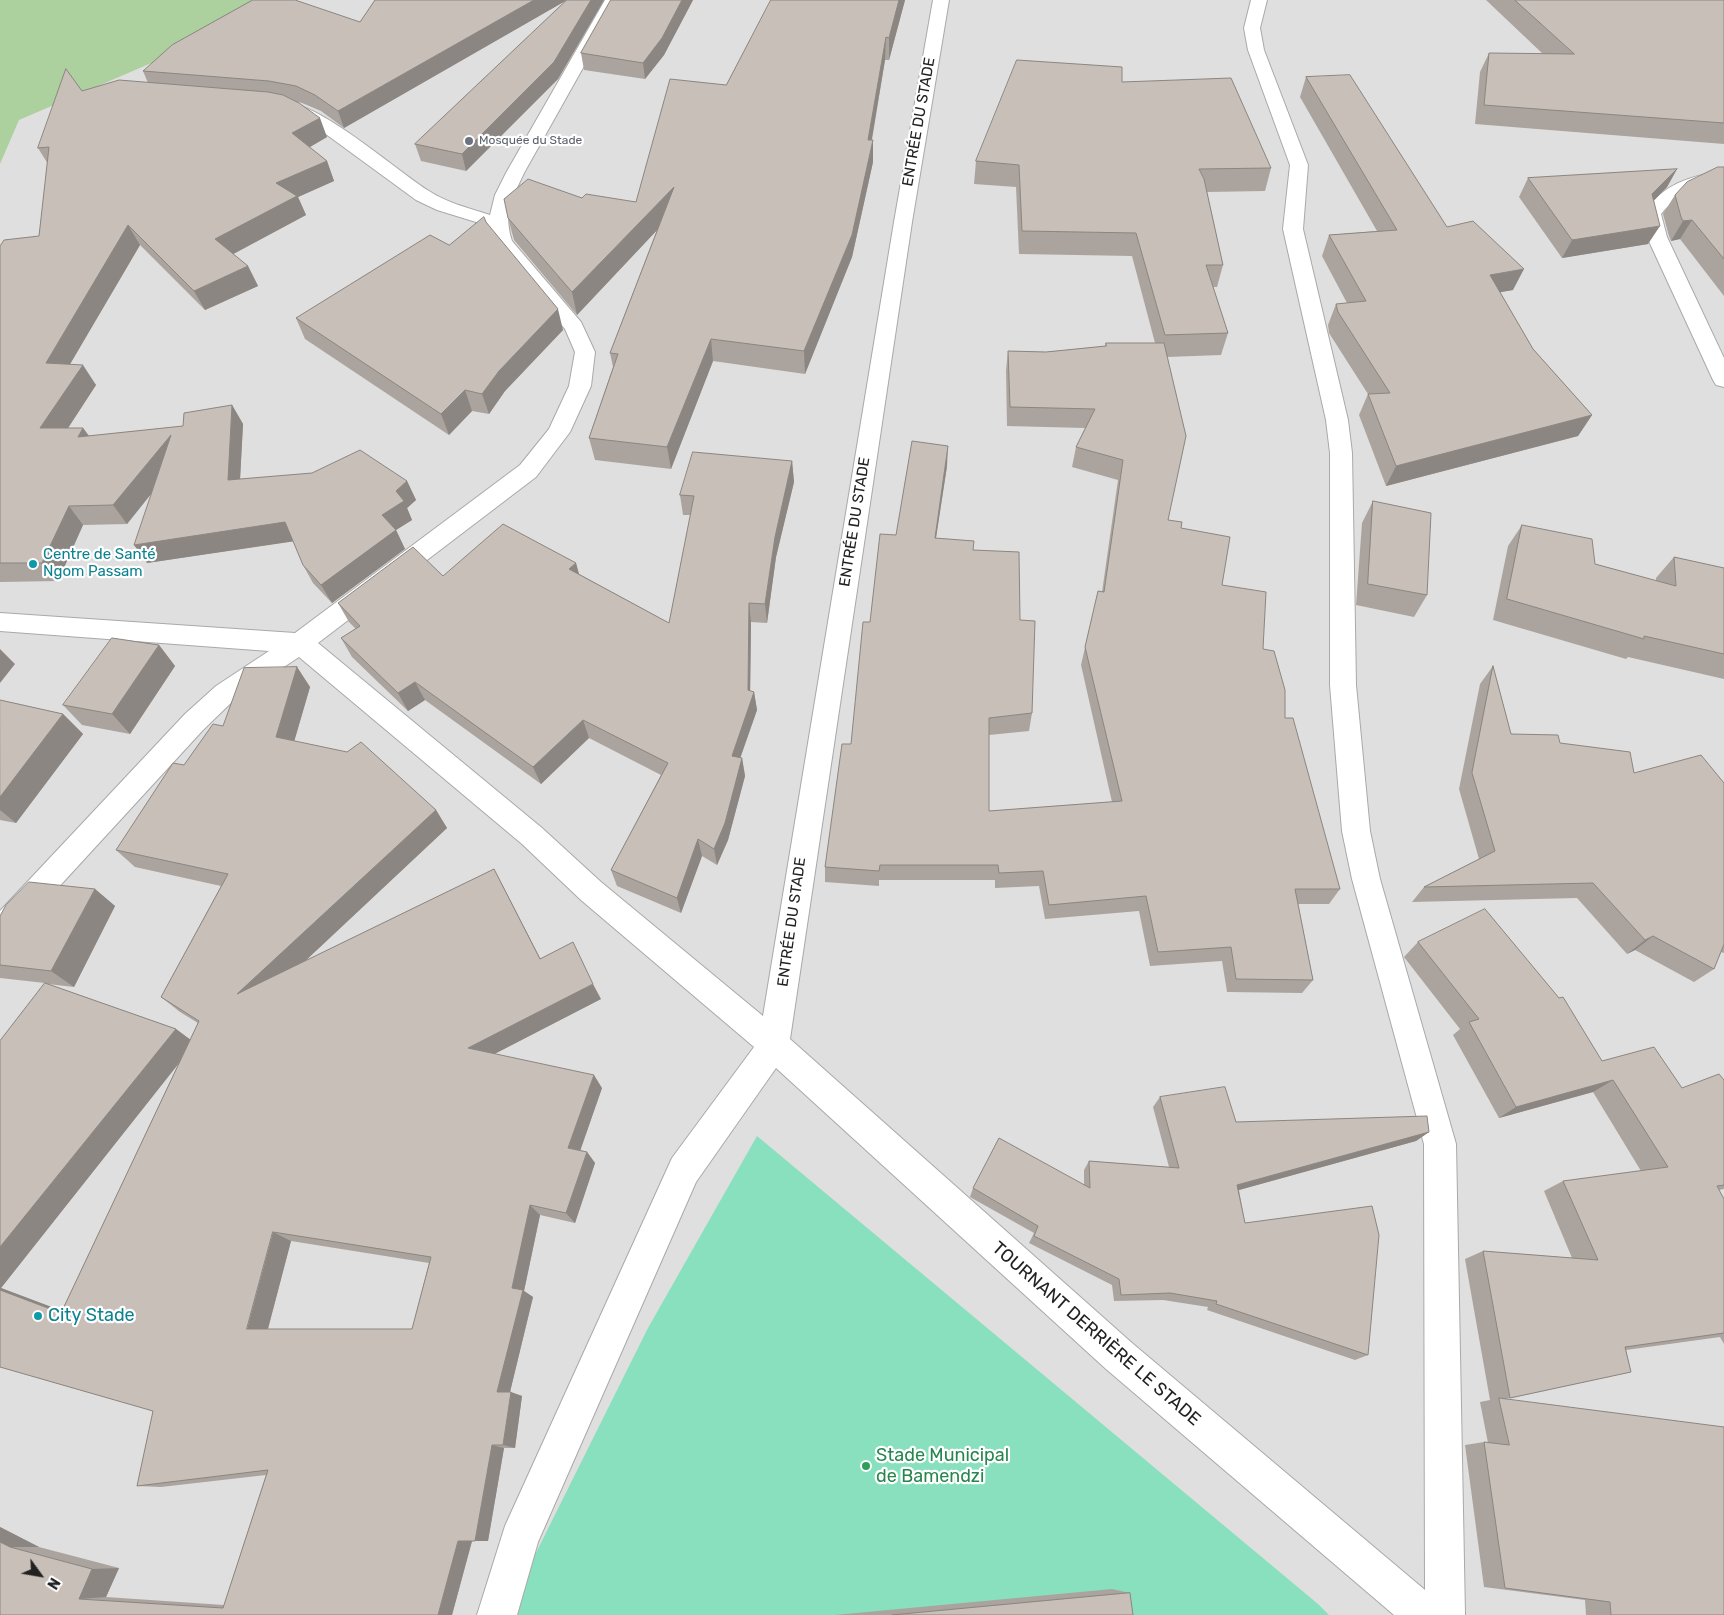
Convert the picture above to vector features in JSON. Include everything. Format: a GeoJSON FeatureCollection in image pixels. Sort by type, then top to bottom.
{"type":"FeatureCollection","features":[{"type":"Feature","properties":{"kind":"street"},"geometry":{"type":"LineString","coordinates":[[0,931],[194,722],[225,693],[300,643],[528,471],[559,432],[580,386],[585,352],[574,327],[503,242],[497,223],[504,195],[515,172],[613,0]]}},
{"type":"Feature","properties":{"kind":"street","name":"ENTRÉE DU STADE"},"geometry":{"type":"LineString","coordinates":[[774,1045],[898,251],[941,0]]}},
{"type":"Feature","properties":{"kind":"street"},"geometry":{"type":"LineString","coordinates":[[1259,0],[1252,28],[1256,50],[1299,165],[1299,181],[1292,218],[1293,229],[1337,420],[1340,453],[1343,685],[1356,831],[1366,879],[1428,1095],[1440,1144],[1445,1615]]}},
{"type":"Feature","properties":{"kind":"street"},"geometry":{"type":"LineString","coordinates":[[276,104],[296,109],[314,117],[423,196],[444,206],[497,223]]}},
{"type":"Feature","properties":{"kind":"street"},"geometry":{"type":"LineString","coordinates":[[1723,176],[1687,182],[1665,196],[1652,214],[1657,237],[1724,380]]}},
{"type":"Feature","properties":{"kind":"street"},"geometry":{"type":"LineString","coordinates":[[0,622],[300,643]]}},
{"type":"Feature","properties":{"kind":"street","name":"TOURNANT DERRIÈRE LE STADE"},"geometry":{"type":"LineString","coordinates":[[300,643],[532,836],[591,891],[774,1045],[1119,1356],[1424,1615]]}},
{"type":"Feature","properties":{"kind":"street"},"geometry":{"type":"LineString","coordinates":[[497,1615],[519,1540],[684,1170],[774,1045]]}},
{"type":"Feature","properties":{"kind":"shaded area"},"geometry":{"type":"Polygon","coordinates":[[[0,0],[1724,0],[1724,1615],[0,1615],[0,0]]]}},
{"type":"Feature","properties":{"kind":"green space"},"geometry":{"type":"Polygon","coordinates":[[[0,0],[259,0],[177,52],[19,120],[0,164],[0,0]]]}},
{"type":"Feature","properties":{"kind":"green space","name":"Stade Municipal de Bamendzi"},"geometry":{"type":"Polygon","coordinates":[[[757,1136],[1329,1615],[505,1615],[648,1328],[757,1136]]]}},
{"type":"Feature","properties":{"kind":"building"},"geometry":{"type":"Polygon","coordinates":[[[253,0],[295,0],[360,22],[375,0],[534,0],[338,111],[315,95],[296,86],[269,81],[143,71],[172,45],[253,0]]]}},
{"type":"Feature","properties":{"kind":"building"},"geometry":{"type":"Polygon","coordinates":[[[567,0],[591,0],[554,62],[462,154],[415,144],[567,0]]]}},
{"type":"Feature","properties":{"kind":"building"},"geometry":{"type":"Polygon","coordinates":[[[611,0],[682,0],[662,38],[643,63],[581,53],[611,0]]]}},
{"type":"Feature","properties":{"kind":"building"},"geometry":{"type":"Polygon","coordinates":[[[771,0],[899,0],[889,38],[886,37],[868,140],[873,140],[852,235],[804,351],[711,339],[667,447],[589,438],[618,354],[610,353],[674,187],[572,292],[508,218],[504,199],[528,179],[582,198],[586,194],[636,202],[670,79],[726,85],[771,0]]]}},
{"type":"Feature","properties":{"kind":"building"},"geometry":{"type":"Polygon","coordinates":[[[1515,0],[1724,0],[1724,123],[1484,105],[1489,53],[1574,54],[1515,0]]]}},
{"type":"Feature","properties":{"kind":"building"},"geometry":{"type":"Polygon","coordinates":[[[1017,60],[1122,67],[1122,82],[1231,78],[1271,168],[1199,169],[1204,179],[1223,265],[1206,265],[1228,333],[1165,335],[1136,233],[1022,231],[1019,165],[976,161],[1017,60]]]}},
{"type":"Feature","properties":{"kind":"building"},"geometry":{"type":"Polygon","coordinates":[[[66,69],[82,91],[119,80],[268,92],[283,95],[299,103],[320,118],[292,133],[327,161],[276,183],[297,196],[215,239],[248,266],[194,291],[128,225],[46,363],[83,365],[40,428],[83,428],[78,437],[183,426],[184,413],[232,405],[228,480],[312,473],[360,450],[407,481],[396,491],[404,501],[382,515],[396,530],[321,585],[303,565],[285,522],[134,545],[171,435],[113,505],[69,506],[42,563],[0,563],[0,246],[4,240],[39,236],[49,147],[38,148],[66,69]]]}},
{"type":"Feature","properties":{"kind":"building"},"geometry":{"type":"Polygon","coordinates":[[[1350,75],[1447,227],[1473,221],[1524,269],[1490,275],[1533,349],[1592,415],[1396,466],[1368,394],[1390,393],[1338,312],[1336,304],[1366,301],[1329,235],[1397,230],[1306,77],[1350,75]]]}},
{"type":"Feature","properties":{"kind":"building"},"geometry":{"type":"Polygon","coordinates":[[[1718,167],[1724,167],[1724,259],[1692,220],[1683,221],[1675,195],[1687,182],[1718,167]]]}},
{"type":"Feature","properties":{"kind":"building"},"geometry":{"type":"Polygon","coordinates":[[[1677,169],[1652,194],[1660,226],[1572,240],[1528,178],[1677,169]]]}},
{"type":"Feature","properties":{"kind":"building"},"geometry":{"type":"Polygon","coordinates":[[[484,217],[486,222],[558,309],[499,371],[482,394],[465,390],[441,414],[296,318],[430,235],[449,245],[484,217]]]}},
{"type":"Feature","properties":{"kind":"building"},"geometry":{"type":"Polygon","coordinates":[[[1106,343],[1164,343],[1186,436],[1168,520],[1182,522],[1181,528],[1230,537],[1222,585],[1266,592],[1263,649],[1274,651],[1285,690],[1285,718],[1293,718],[1340,889],[1295,889],[1313,980],[1236,979],[1231,947],[1158,952],[1146,896],[1049,905],[1043,871],[999,873],[998,865],[880,865],[879,871],[825,867],[842,744],[851,744],[863,622],[870,622],[880,534],[896,535],[912,441],[948,446],[935,538],[974,541],[973,550],[1019,552],[1020,620],[1035,621],[1032,713],[989,718],[989,811],[1122,801],[1085,647],[1098,591],[1104,592],[1123,460],[1076,447],[1095,409],[1010,407],[1008,351],[1046,352],[1106,346],[1106,343]]]}},
{"type":"Feature","properties":{"kind":"building"},"geometry":{"type":"Polygon","coordinates":[[[693,452],[792,461],[775,537],[765,604],[749,603],[748,690],[754,692],[732,756],[742,758],[725,823],[714,849],[698,839],[677,898],[611,870],[668,763],[583,720],[533,767],[415,682],[398,693],[341,638],[360,626],[338,603],[413,547],[443,576],[503,524],[576,563],[569,569],[669,623],[694,496],[680,495],[693,452]]]}},
{"type":"Feature","properties":{"kind":"building"},"geometry":{"type":"Polygon","coordinates":[[[1373,501],[1431,513],[1427,595],[1368,584],[1373,501]]]}},
{"type":"Feature","properties":{"kind":"building"},"geometry":{"type":"Polygon","coordinates":[[[1522,525],[1592,539],[1595,564],[1676,586],[1674,557],[1724,568],[1724,654],[1644,636],[1644,639],[1507,599],[1522,525]]]}},
{"type":"Feature","properties":{"kind":"building"},"geometry":{"type":"Polygon","coordinates":[[[112,638],[159,645],[112,714],[63,705],[112,638]]]}},
{"type":"Feature","properties":{"kind":"building"},"geometry":{"type":"Polygon","coordinates":[[[1493,666],[1511,734],[1558,735],[1560,743],[1630,752],[1634,773],[1701,755],[1724,783],[1724,944],[1714,969],[1653,936],[1645,940],[1593,883],[1424,887],[1495,851],[1472,773],[1493,666]]]}},
{"type":"Feature","properties":{"kind":"building"},"geometry":{"type":"Polygon","coordinates":[[[297,667],[276,737],[347,752],[361,742],[436,810],[237,994],[494,869],[540,959],[573,942],[593,984],[468,1048],[594,1075],[568,1148],[587,1152],[566,1213],[530,1205],[512,1288],[523,1290],[497,1392],[511,1392],[503,1445],[492,1445],[475,1541],[458,1541],[438,1615],[0,1615],[0,1542],[10,1547],[92,1569],[79,1599],[223,1608],[268,1470],[137,1486],[153,1411],[0,1367],[0,1290],[61,1313],[199,1021],[161,997],[228,874],[116,850],[173,763],[184,765],[213,724],[223,726],[244,668],[297,667]],[[273,1232],[247,1329],[412,1329],[431,1257],[273,1232]]]}},
{"type":"Feature","properties":{"kind":"building"},"geometry":{"type":"Polygon","coordinates":[[[0,700],[63,714],[0,797],[0,700]]]}},
{"type":"Feature","properties":{"kind":"building"},"geometry":{"type":"Polygon","coordinates":[[[29,882],[95,889],[51,971],[0,965],[0,916],[6,905],[29,882]]]}},
{"type":"Feature","properties":{"kind":"building"},"geometry":{"type":"Polygon","coordinates":[[[1485,909],[1559,998],[1563,997],[1602,1061],[1654,1047],[1682,1088],[1719,1074],[1724,1080],[1724,1185],[1717,1186],[1724,1199],[1724,1333],[1625,1347],[1631,1372],[1510,1398],[1483,1251],[1598,1260],[1563,1181],[1668,1167],[1613,1080],[1516,1107],[1469,1022],[1479,1019],[1418,942],[1485,909]]]}},
{"type":"Feature","properties":{"kind":"building"},"geometry":{"type":"Polygon","coordinates":[[[45,983],[176,1029],[0,1247],[0,1041],[45,983]]]}},
{"type":"Feature","properties":{"kind":"building"},"geometry":{"type":"Polygon","coordinates":[[[1225,1087],[1236,1122],[1427,1116],[1429,1132],[1237,1185],[1245,1223],[1372,1206],[1379,1235],[1368,1355],[1216,1304],[1217,1301],[1170,1293],[1121,1295],[1119,1279],[1034,1236],[1038,1226],[973,1188],[999,1138],[1090,1188],[1089,1161],[1179,1168],[1160,1097],[1225,1087]]]}},
{"type":"Feature","properties":{"kind":"building"},"geometry":{"type":"Polygon","coordinates":[[[1499,1398],[1724,1427],[1724,1615],[1611,1615],[1610,1602],[1505,1588],[1484,1442],[1509,1445],[1499,1398]]]}},
{"type":"Feature","properties":{"kind":"building"},"geometry":{"type":"Polygon","coordinates":[[[1130,1593],[1133,1615],[892,1615],[1130,1593]]]}},
{"type":"Feature","properties":{"kind":"place","name":"Mosquée du Stade"},"geometry":{"type":"Point","coordinates":[469,141]}},
{"type":"Feature","properties":{"kind":"place","name":"Centre de Santé Ngom Passam"},"geometry":{"type":"Point","coordinates":[33,564]}},
{"type":"Feature","properties":{"kind":"place","name":"City Stade"},"geometry":{"type":"Point","coordinates":[38,1316]}},
{"type":"Feature","properties":{"kind":"place","name":"Stade Municipal de Bamendzi"},"geometry":{"type":"Point","coordinates":[866,1466]}}]}
